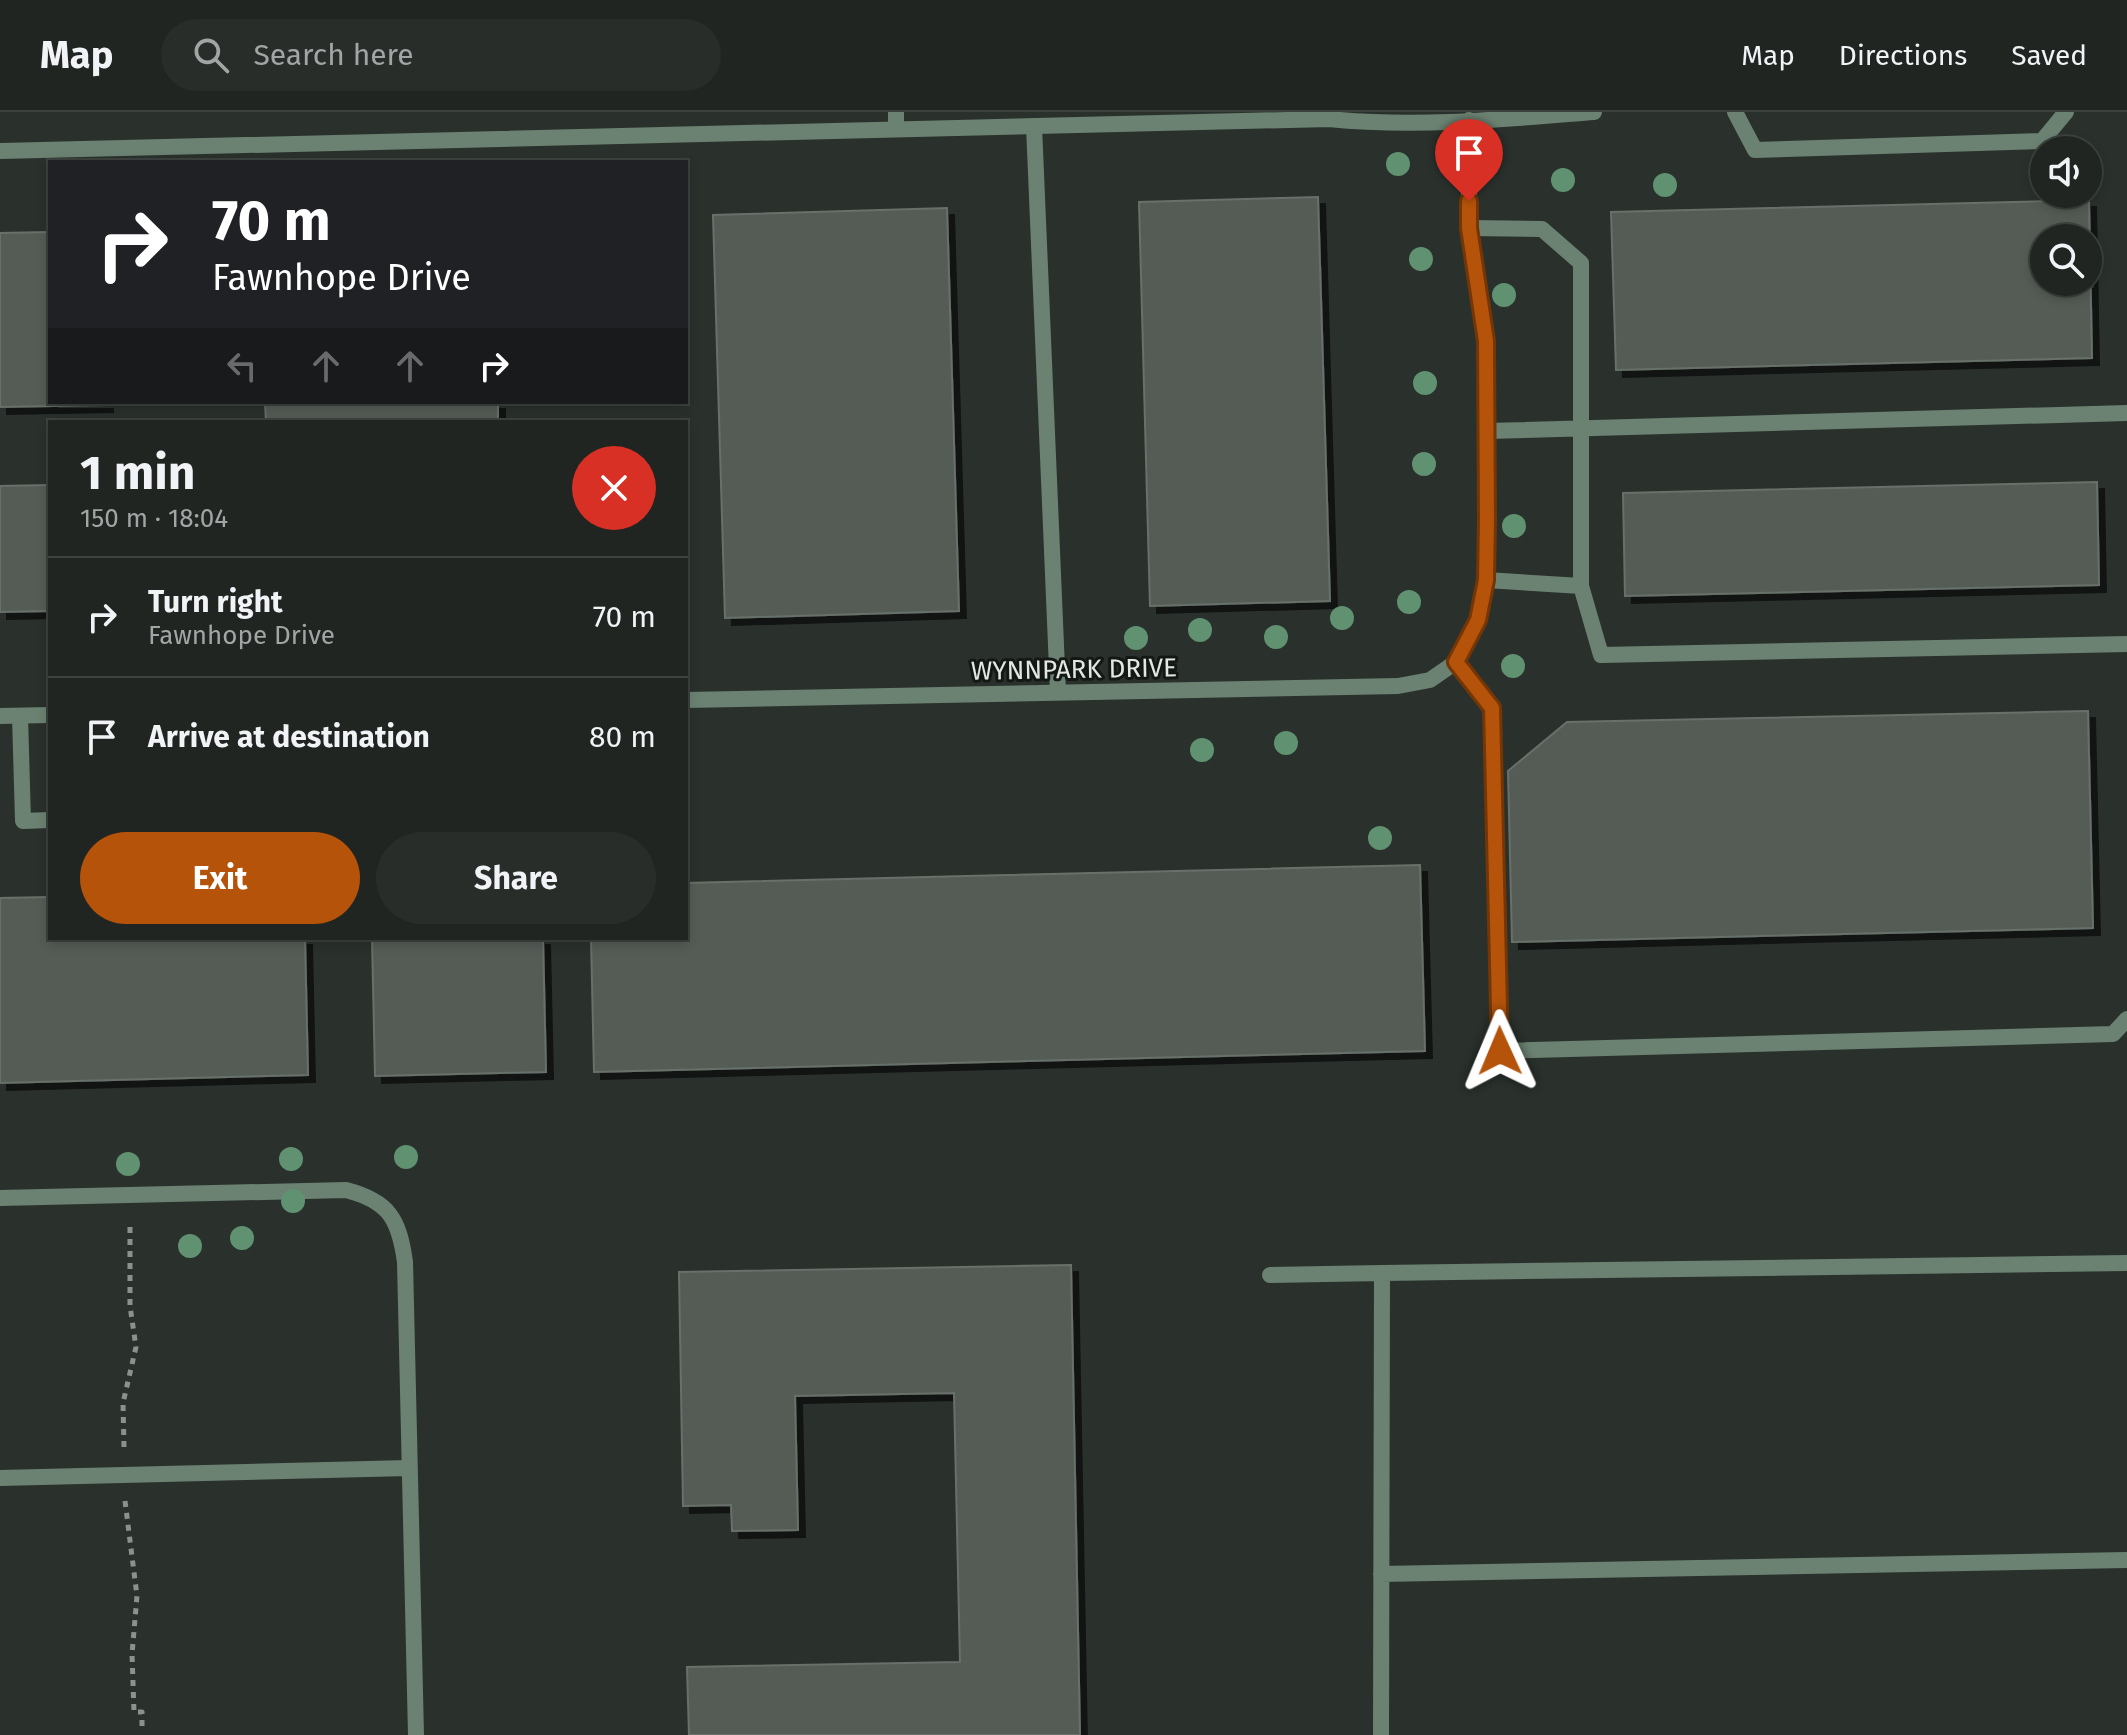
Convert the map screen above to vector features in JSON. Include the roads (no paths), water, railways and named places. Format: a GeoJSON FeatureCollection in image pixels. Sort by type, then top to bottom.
{"type":"FeatureCollection","features":[{"type":"Feature","properties":{"kind":"street"},"geometry":{"type":"LineString","coordinates":[[896,112],[896,129]]}},
{"type":"Feature","properties":{"kind":"street"},"geometry":{"type":"LineString","coordinates":[[0,151],[1034,126],[1128,118],[1469,120],[1594,112]]}},
{"type":"Feature","properties":{"kind":"street"},"geometry":{"type":"LineString","coordinates":[[1735,112],[1755,150],[2042,141],[2066,112]]}},
{"type":"Feature","properties":{"kind":"street"},"geometry":{"type":"LineString","coordinates":[[1469,120],[1469,228],[1486,341],[1486,580],[1478,620],[1456,662],[1492,708],[1500,1051],[2113,1034],[2127,1019]]}},
{"type":"Feature","properties":{"kind":"street"},"geometry":{"type":"LineString","coordinates":[[1034,126],[1058,692]]}},
{"type":"Feature","properties":{"kind":"street"},"geometry":{"type":"LineString","coordinates":[[1469,228],[1542,229],[1581,263],[1581,586],[1601,655],[2127,644]]}},
{"type":"Feature","properties":{"kind":"street"},"geometry":{"type":"LineString","coordinates":[[1487,431],[2127,413]]}},
{"type":"Feature","properties":{"kind":"street"},"geometry":{"type":"LineString","coordinates":[[1486,580],[1581,586]]}},
{"type":"Feature","properties":{"kind":"street","name":"WYNNPARK DRIVE"},"geometry":{"type":"LineString","coordinates":[[688,700],[1398,686],[1430,680],[1456,662]]}},
{"type":"Feature","properties":{"kind":"street"},"geometry":{"type":"LineString","coordinates":[[0,716],[48,715]]}},
{"type":"Feature","properties":{"kind":"street"},"geometry":{"type":"LineString","coordinates":[[20,716],[23,821],[48,820]]}},
{"type":"Feature","properties":{"kind":"street"},"geometry":{"type":"LineString","coordinates":[[0,1198],[346,1190],[372,1196],[390,1213],[401,1237],[416,1735]]}},
{"type":"Feature","properties":{"kind":"street"},"geometry":{"type":"LineString","coordinates":[[1270,1275],[2127,1263]]}},
{"type":"Feature","properties":{"kind":"street"},"geometry":{"type":"LineString","coordinates":[[1381,1735],[1382,1273]]}},
{"type":"Feature","properties":{"kind":"street"},"geometry":{"type":"LineString","coordinates":[[0,1478],[409,1468]]}},
{"type":"Feature","properties":{"kind":"street"},"geometry":{"type":"LineString","coordinates":[[1381,1574],[2127,1560]]}}]}
